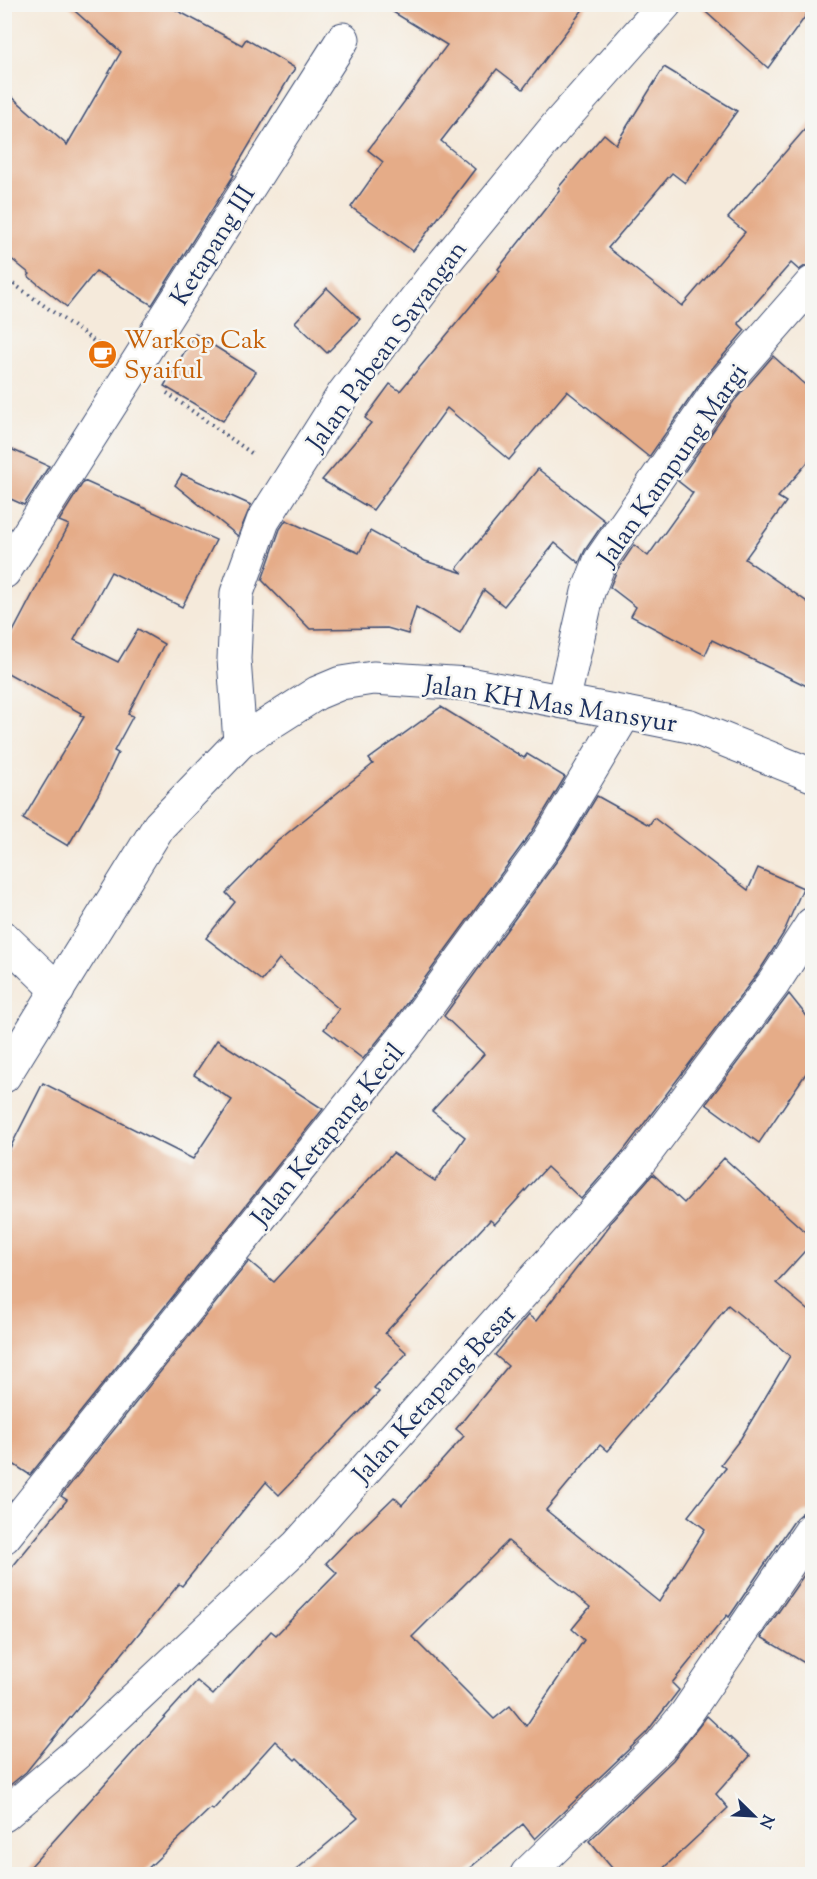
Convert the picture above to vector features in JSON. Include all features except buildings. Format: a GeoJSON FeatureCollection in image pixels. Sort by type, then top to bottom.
{"type":"FeatureCollection","features":[{"type":"Feature","properties":{"kind":"street","name":"Jalan Pabean Sayangan"},"geometry":{"type":"LineString","coordinates":[[240,742],[234,659],[237,593],[263,521],[344,393],[431,279],[555,128],[665,4]]}},
{"type":"Feature","properties":{"kind":"street","name":"Ketapang III"},"geometry":{"type":"LineString","coordinates":[[4,572],[343,39]]}},
{"type":"Feature","properties":{"kind":"street","name":"Jalan Kampung Margi"},"geometry":{"type":"LineString","coordinates":[[563,702],[588,592],[600,561],[719,389],[813,283]]}},
{"type":"Feature","properties":{"kind":"street","name":"Jalan KH Mas Mansyur"},"geometry":{"type":"LineString","coordinates":[[4,1076],[159,826],[240,742],[317,693],[341,683],[374,678],[468,684],[625,713],[690,726],[813,775]]}},
{"type":"Feature","properties":{"kind":"street","name":"Jalan Ketapang Kecil"},"geometry":{"type":"LineString","coordinates":[[4,1537],[407,1034],[549,840],[625,713]]}},
{"type":"Feature","properties":{"kind":"street","name":"Jalan Ketapang Besar"},"geometry":{"type":"LineString","coordinates":[[4,1815],[78,1752],[298,1545],[639,1162],[773,984],[813,924]]}},
{"type":"Feature","properties":{"kind":"street"},"geometry":{"type":"LineString","coordinates":[[4,938],[57,990]]}},
{"type":"Feature","properties":{"kind":"street"},"geometry":{"type":"LineString","coordinates":[[527,1875],[660,1746],[686,1714],[813,1529]]}},
{"type":"Feature","properties":{"kind":"place","name":"Warkop Cak Syaiful"},"geometry":{"type":"Point","coordinates":[103,354]}}]}
